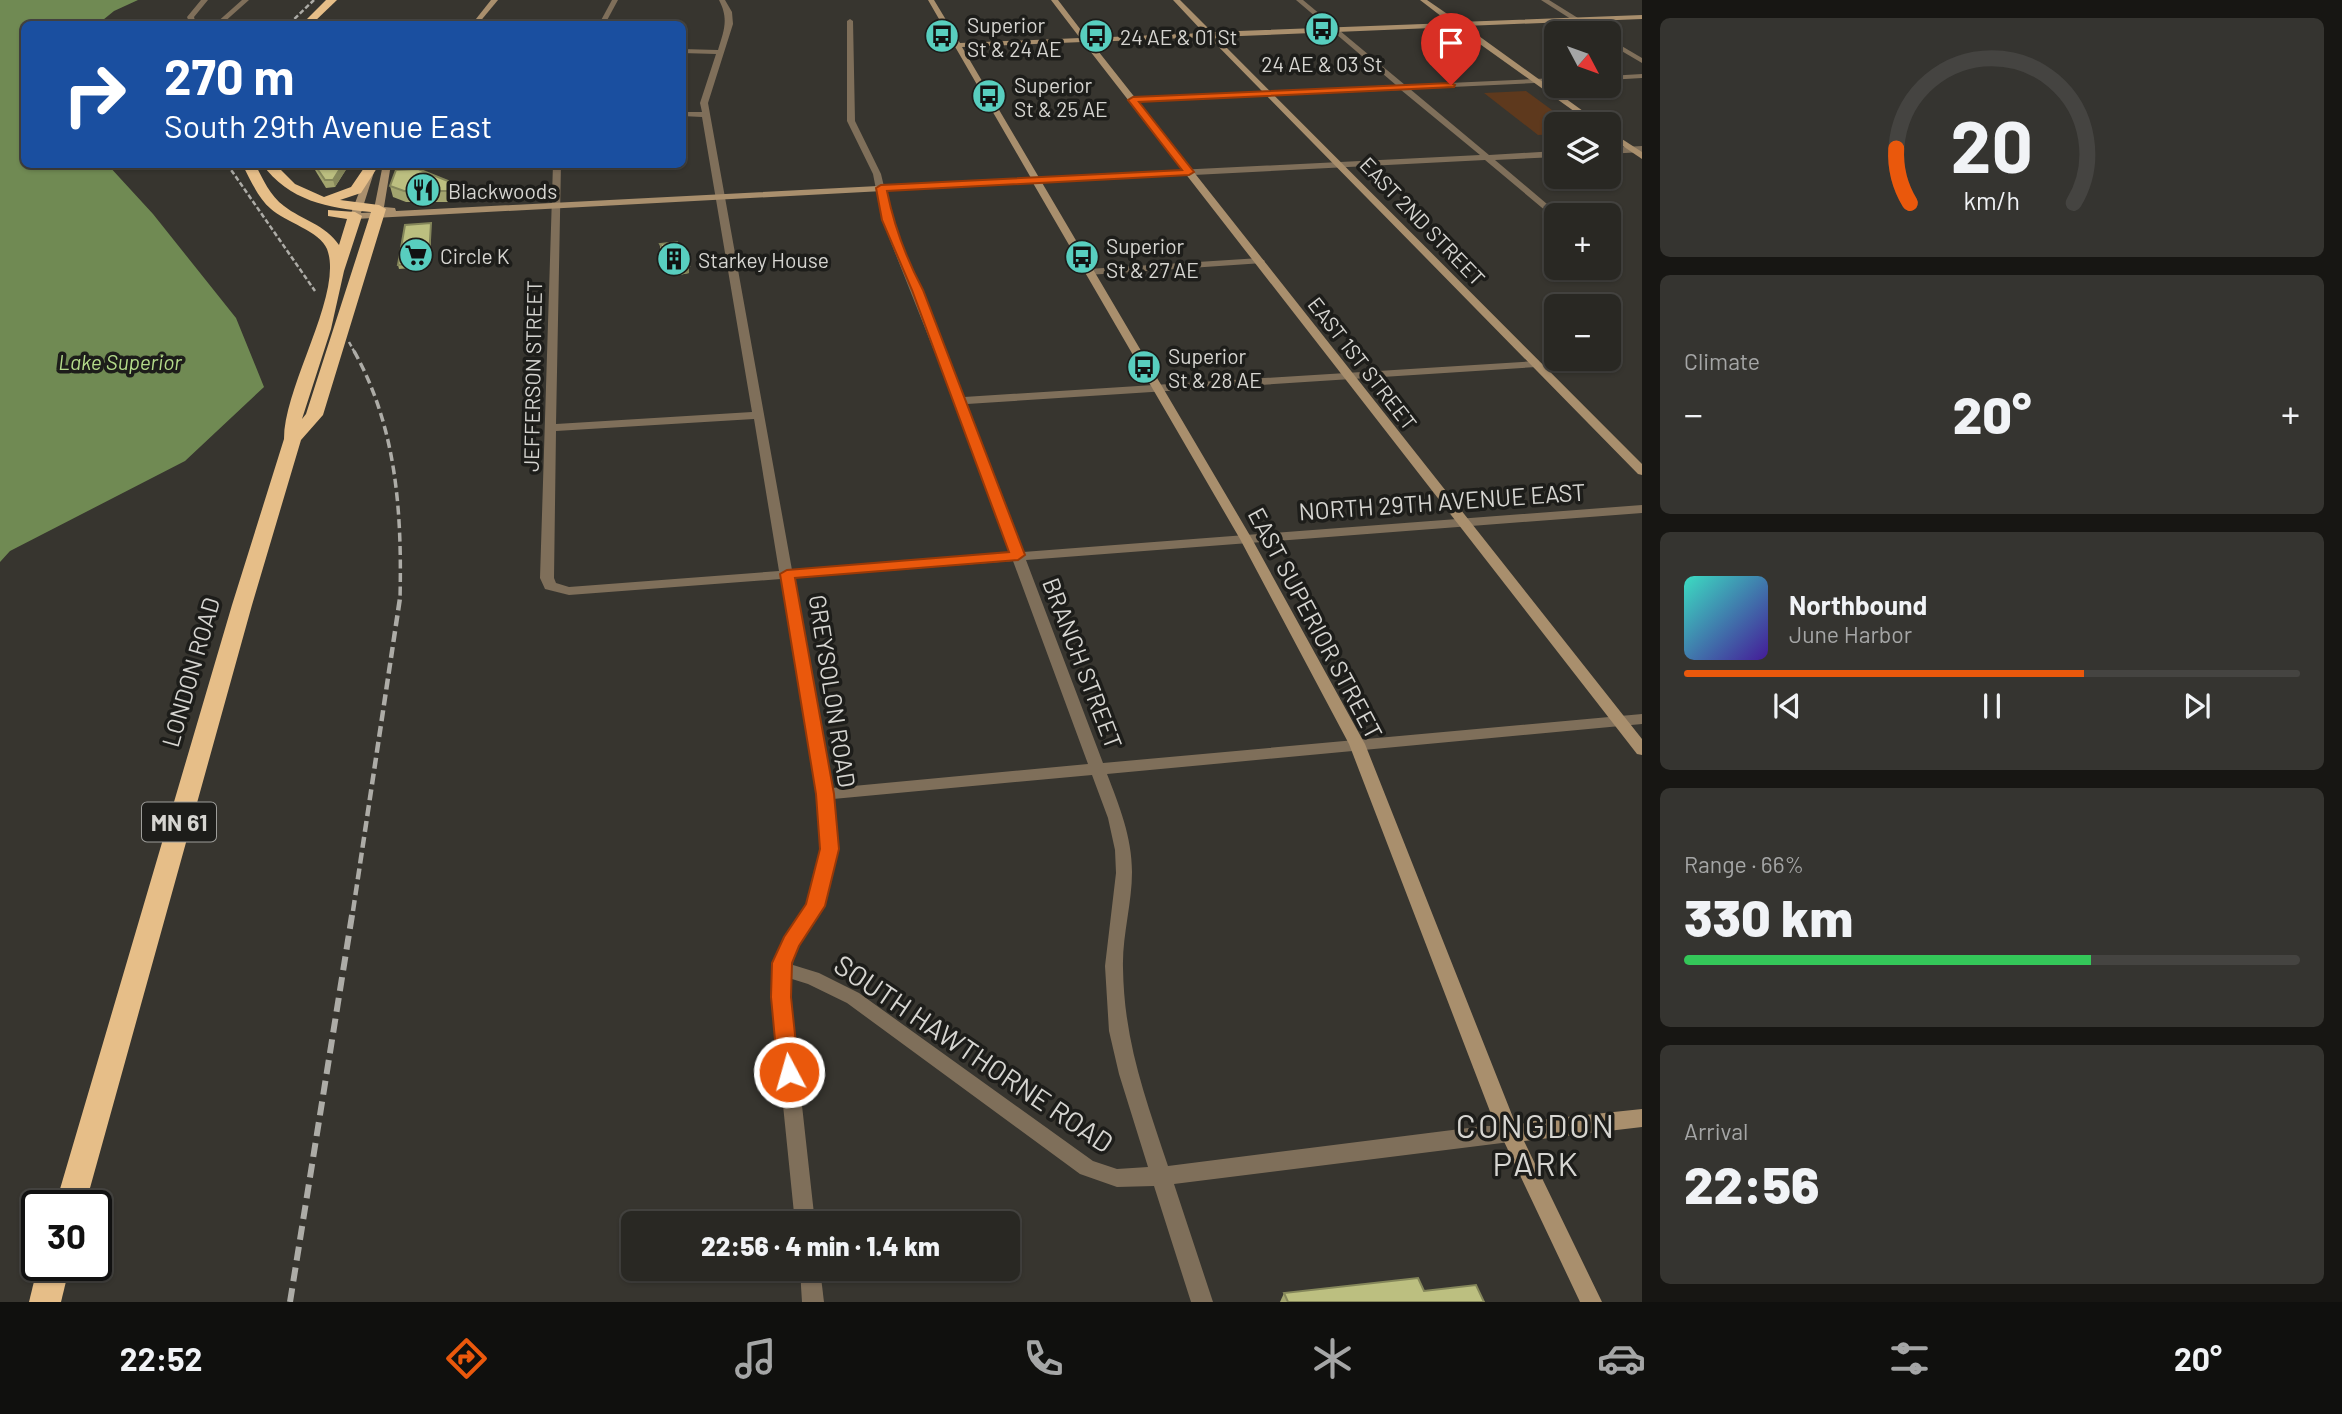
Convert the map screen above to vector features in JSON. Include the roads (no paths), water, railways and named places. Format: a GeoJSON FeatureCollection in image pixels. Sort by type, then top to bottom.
{"type":"FeatureCollection","features":[{"type":"Feature","properties":{"kind":"highway"},"geometry":{"type":"LineString","coordinates":[[310,21],[332,0]]}},
{"type":"Feature","properties":{"kind":"highway"},"geometry":{"type":"LineString","coordinates":[[322,21],[343,0]]}},
{"type":"Feature","properties":{"kind":"highway"},"geometry":{"type":"LineString","coordinates":[[251,168],[270,201],[285,214],[330,242],[336,255],[336,285]]}},
{"type":"Feature","properties":{"kind":"highway"},"geometry":{"type":"LineString","coordinates":[[271,168],[283,183],[308,197],[356,212]]}},
{"type":"Feature","properties":{"kind":"highway"},"geometry":{"type":"LineString","coordinates":[[308,197],[327,200],[342,197],[356,190],[372,168]]}},
{"type":"Feature","properties":{"kind":"highway"},"geometry":{"type":"LineString","coordinates":[[261,184],[287,201],[307,208],[378,212]]}},
{"type":"Feature","properties":{"kind":"highway","name":"MN 61"},"geometry":{"type":"LineString","coordinates":[[293,439],[293,415],[336,285],[356,212]]}},
{"type":"Feature","properties":{"kind":"highway","name":"LONDON ROAD"},"geometry":{"type":"LineString","coordinates":[[76,1190],[242,605],[293,439],[314,415],[378,212]]}},
{"type":"Feature","properties":{"kind":"highway"},"geometry":{"type":"LineString","coordinates":[[44,1302],[50,1281]]}},
{"type":"Feature","properties":{"kind":"street"},"geometry":{"type":"LineString","coordinates":[[192,21],[190,17],[205,0]]}},
{"type":"Feature","properties":{"kind":"street"},"geometry":{"type":"LineString","coordinates":[[222,21],[246,0]]}},
{"type":"Feature","properties":{"kind":"street"},"geometry":{"type":"LineString","coordinates":[[478,21],[495,0]]}},
{"type":"Feature","properties":{"kind":"street"},"geometry":{"type":"LineString","coordinates":[[604,21],[615,0]]}},
{"type":"Feature","properties":{"kind":"street","name":"GREYSOLON ROAD"},"geometry":{"type":"LineString","coordinates":[[722,0],[730,15],[730,24],[705,93],[706,115],[825,794],[830,849],[824,880],[812,913],[790,942],[782,970],[781,997],[804,1211]]}},
{"type":"Feature","properties":{"kind":"street","name":"EAST SUPERIOR STREET"},"geometry":{"type":"LineString","coordinates":[[931,0],[1246,538],[1357,744],[1455,1000],[1511,1135],[1591,1302]]}},
{"type":"Feature","properties":{"kind":"street","name":"EAST 1ST STREET"},"geometry":{"type":"LineString","coordinates":[[1054,0],[1642,750]]}},
{"type":"Feature","properties":{"kind":"street","name":"EAST 2ND STREET"},"geometry":{"type":"LineString","coordinates":[[1176,0],[1642,471]]}},
{"type":"Feature","properties":{"kind":"street"},"geometry":{"type":"LineString","coordinates":[[1299,0],[1544,205]]}},
{"type":"Feature","properties":{"kind":"street"},"geometry":{"type":"LineString","coordinates":[[1423,0],[1580,112]]}},
{"type":"Feature","properties":{"kind":"street"},"geometry":{"type":"LineString","coordinates":[[1544,0],[1576,20]]}},
{"type":"Feature","properties":{"kind":"street"},"geometry":{"type":"LineString","coordinates":[[959,45],[1642,17]]}},
{"type":"Feature","properties":{"kind":"street","name":"BRANCH STREET"},"geometry":{"type":"LineString","coordinates":[[850,21],[851,117],[881,188],[887,220],[960,401],[1116,818],[1123,850],[1123,905],[1114,966],[1118,1031],[1202,1302]]}},
{"type":"Feature","properties":{"kind":"street"},"geometry":{"type":"LineString","coordinates":[[1621,48],[1642,61]]}},
{"type":"Feature","properties":{"kind":"street"},"geometry":{"type":"LineString","coordinates":[[686,51],[720,52]]}},
{"type":"Feature","properties":{"kind":"street"},"geometry":{"type":"LineString","coordinates":[[1621,77],[1642,76]]}},
{"type":"Feature","properties":{"kind":"street"},"geometry":{"type":"LineString","coordinates":[[1133,100],[1544,81]]}},
{"type":"Feature","properties":{"kind":"street"},"geometry":{"type":"LineString","coordinates":[[686,114],[706,115]]}},
{"type":"Feature","properties":{"kind":"street"},"geometry":{"type":"LineString","coordinates":[[1621,140],[1637,149],[1642,156]]}},
{"type":"Feature","properties":{"kind":"street"},"geometry":{"type":"LineString","coordinates":[[378,212],[555,206],[1544,154]]}},
{"type":"Feature","properties":{"kind":"street"},"geometry":{"type":"LineString","coordinates":[[356,212],[372,168]]}},
{"type":"Feature","properties":{"kind":"street","name":"LONDON ROAD"},"geometry":{"type":"LineString","coordinates":[[378,212],[386,168]]}},
{"type":"Feature","properties":{"kind":"street","name":"JEFFERSON STREET"},"geometry":{"type":"LineString","coordinates":[[552,587],[547,578],[557,168]]}},
{"type":"Feature","properties":{"kind":"street"},"geometry":{"type":"LineString","coordinates":[[1088,272],[1260,261]]}},
{"type":"Feature","properties":{"kind":"street"},"geometry":{"type":"LineString","coordinates":[[960,401],[1536,364]]}},
{"type":"Feature","properties":{"kind":"street"},"geometry":{"type":"LineString","coordinates":[[551,428],[757,415]]}},
{"type":"Feature","properties":{"kind":"street","name":"NORTH 29TH AVENUE EAST"},"geometry":{"type":"LineString","coordinates":[[552,587],[569,591],[1642,509]]}},
{"type":"Feature","properties":{"kind":"street"},"geometry":{"type":"LineString","coordinates":[[825,794],[1642,719]]}},
{"type":"Feature","properties":{"kind":"street","name":"SOUTH HAWTHORNE ROAD"},"geometry":{"type":"LineString","coordinates":[[782,970],[813,978],[853,998],[1094,1171],[1117,1178],[1161,1176],[1470,1137],[1511,1135]]}},
{"type":"Feature","properties":{"kind":"street"},"geometry":{"type":"LineString","coordinates":[[1511,1135],[1538,1129],[1642,1118]]}},
{"type":"Feature","properties":{"kind":"street"},"geometry":{"type":"LineString","coordinates":[[811,1281],[813,1302]]}},
{"type":"Feature","properties":{"kind":"water","name":"Lake Superior"},"geometry":{"type":"Polygon","coordinates":[[[0,0],[138,0],[114,11],[102,21],[21,21],[21,168],[111,168],[153,214],[236,318],[264,387],[185,461],[10,551],[0,562],[0,0]]]}},
{"type":"Feature","properties":{"kind":"railway"},"geometry":{"type":"LineString","coordinates":[[292,21],[314,0]]}},
{"type":"Feature","properties":{"kind":"railway"},"geometry":{"type":"LineString","coordinates":[[230,168],[315,291]]}},
{"type":"Feature","properties":{"kind":"railway"},"geometry":{"type":"LineString","coordinates":[[349,342],[355,352]]}},
{"type":"Feature","properties":{"kind":"railway"},"geometry":{"type":"LineString","coordinates":[[355,352],[380,410],[394,472],[400,535],[400,598]]}},
{"type":"Feature","properties":{"kind":"railway"},"geometry":{"type":"LineString","coordinates":[[353,911],[400,598]]}},
{"type":"Feature","properties":{"kind":"railway"},"geometry":{"type":"LineString","coordinates":[[290,1302],[353,909]]}},
{"type":"Feature","properties":{"kind":"place","name":"24 AE & 03 St"},"geometry":{"type":"Point","coordinates":[1322,29]}},
{"type":"Feature","properties":{"kind":"place","name":"Superior St & 24 AE"},"geometry":{"type":"Point","coordinates":[942,36]}},
{"type":"Feature","properties":{"kind":"place","name":"24 AE & 01 St"},"geometry":{"type":"Point","coordinates":[1096,36]}},
{"type":"Feature","properties":{"kind":"place","name":"Superior St & 25 AE"},"geometry":{"type":"Point","coordinates":[989,96]}},
{"type":"Feature","properties":{"kind":"place","name":"Blackwoods"},"geometry":{"type":"Point","coordinates":[423,190]}},
{"type":"Feature","properties":{"kind":"place","name":"Circle K"},"geometry":{"type":"Point","coordinates":[416,255]}},
{"type":"Feature","properties":{"kind":"place","name":"Superior St & 27 AE"},"geometry":{"type":"Point","coordinates":[1082,257]}},
{"type":"Feature","properties":{"kind":"place","name":"Starkey House"},"geometry":{"type":"Point","coordinates":[674,259]}},
{"type":"Feature","properties":{"kind":"place","name":"Superior St & 28 AE"},"geometry":{"type":"Point","coordinates":[1144,367]}},
{"type":"Feature","properties":{"kind":"district","name":"CONGDON PARK"},"geometry":{"type":"Point","coordinates":[1536,1144]}}]}
